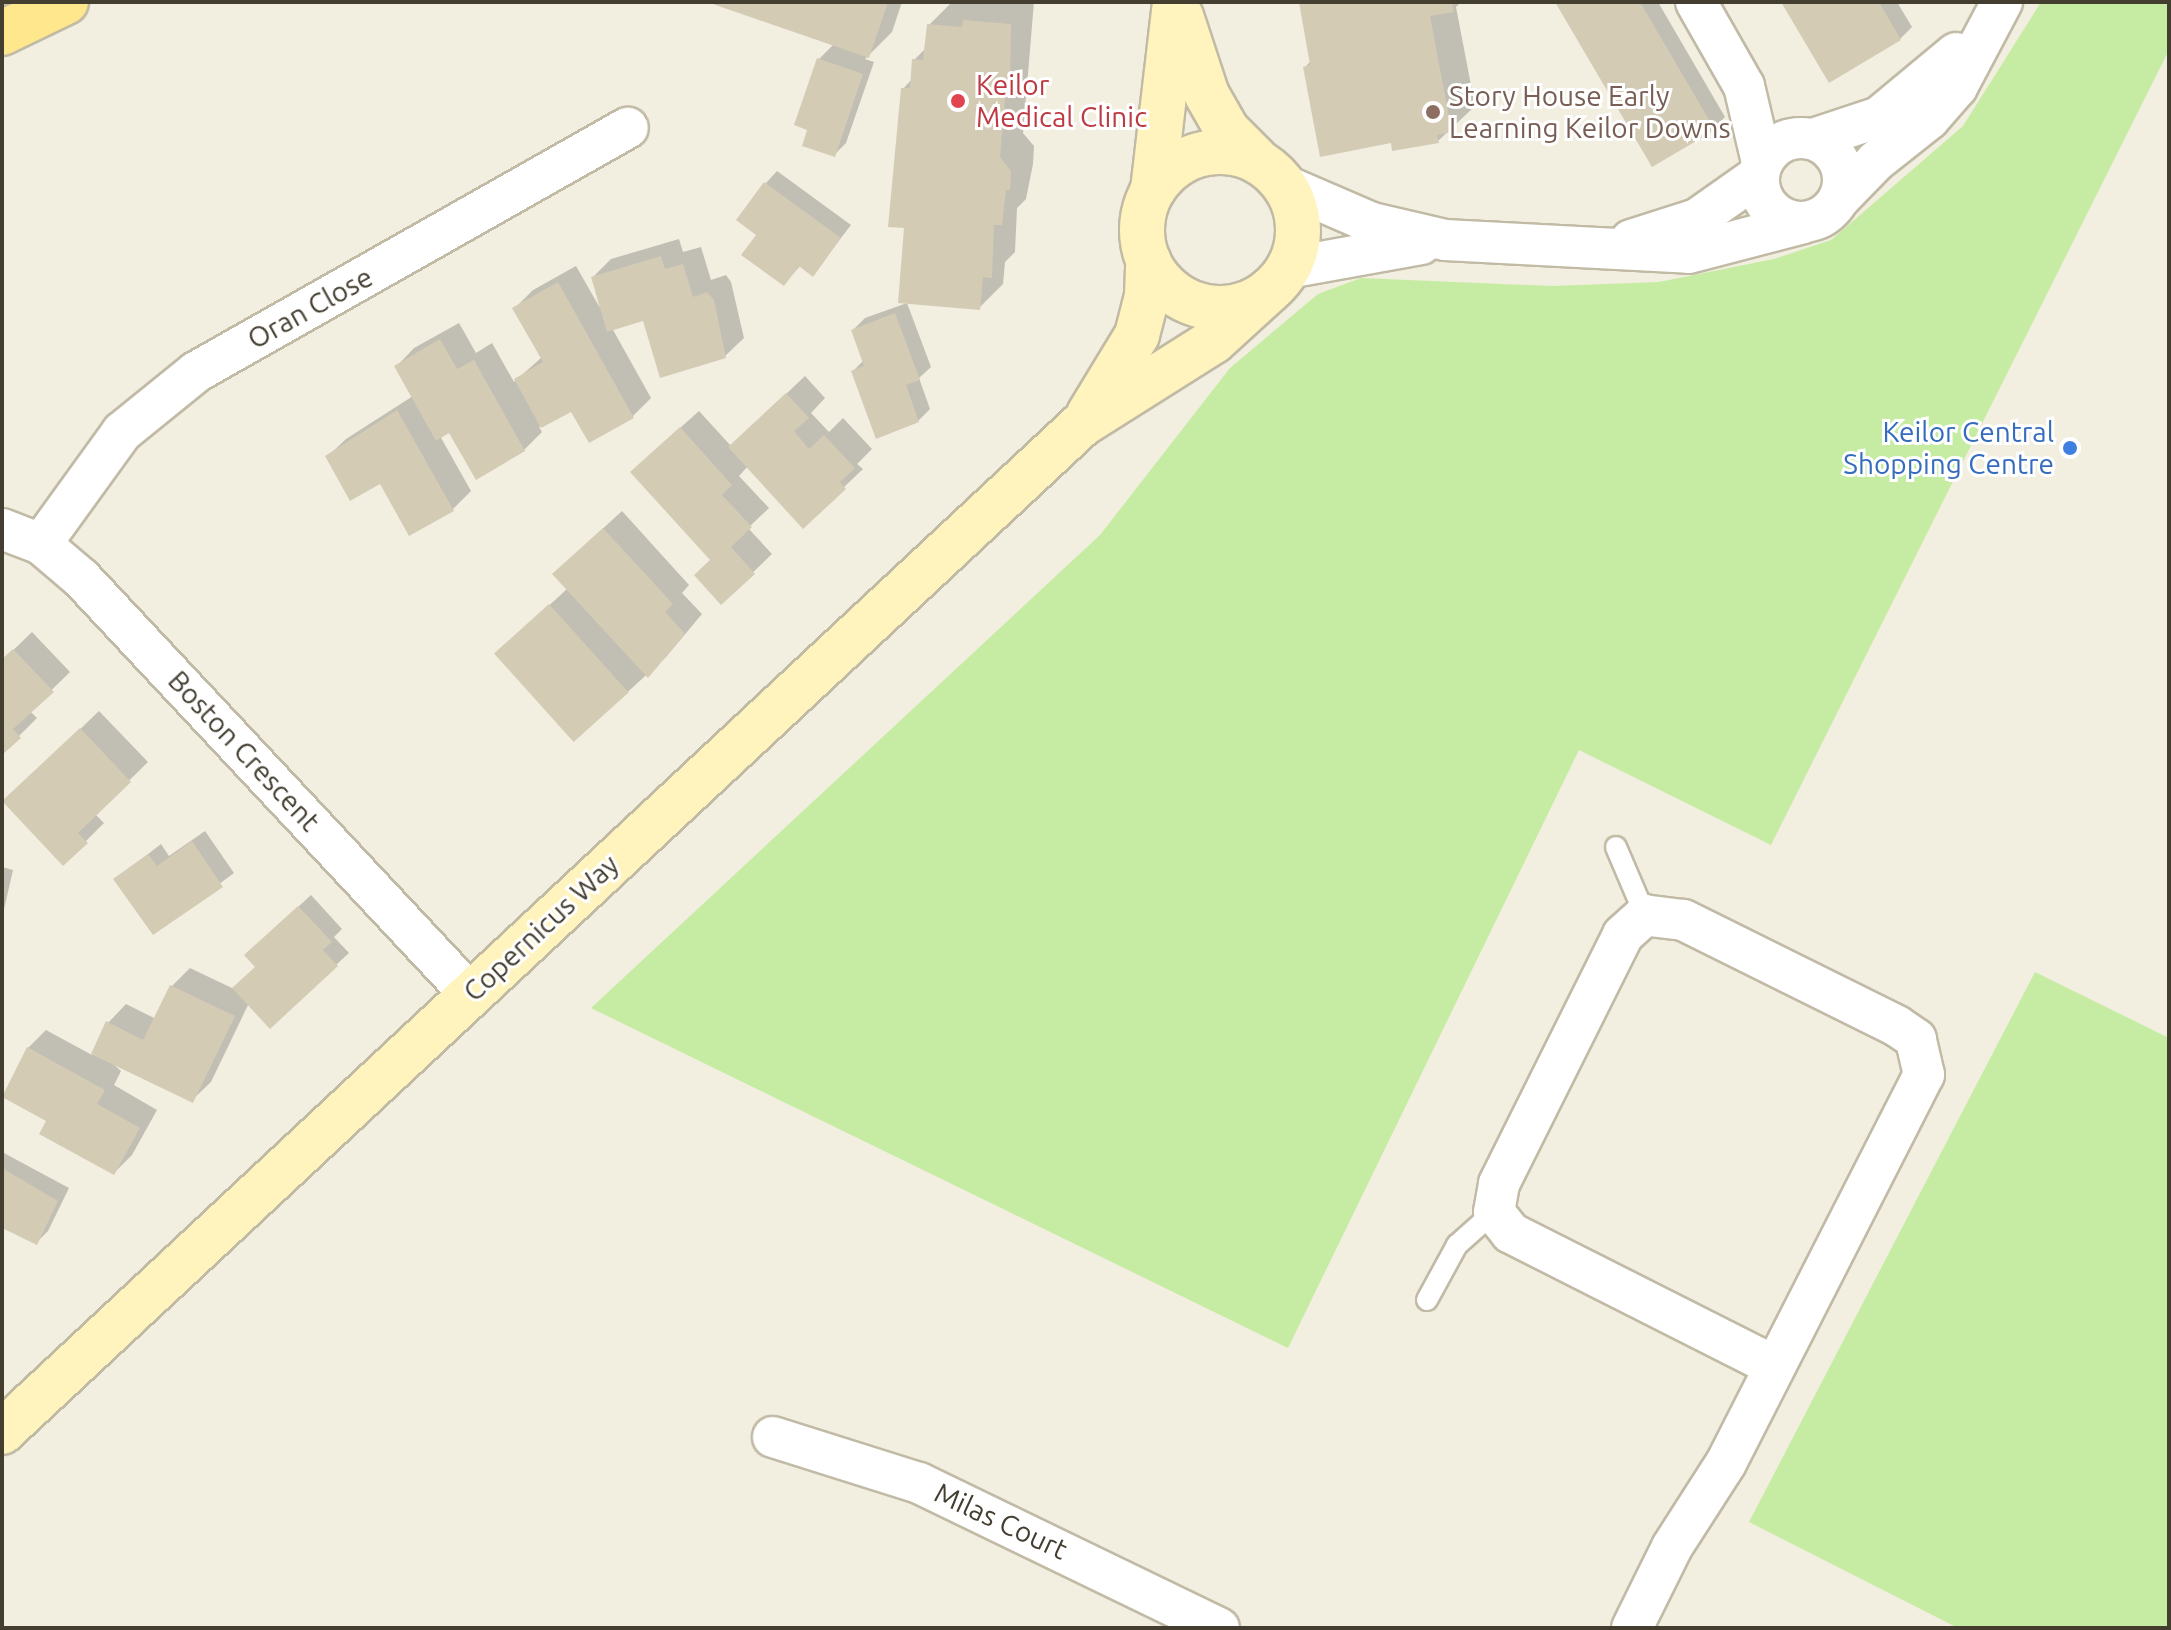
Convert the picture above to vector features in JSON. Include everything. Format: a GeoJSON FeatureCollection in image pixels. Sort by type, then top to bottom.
{"type":"FeatureCollection","features":[{"type":"Feature","properties":{"kind":"main road"},"geometry":{"type":"LineString","coordinates":[[2,33],[66,2]]}},
{"type":"Feature","properties":{"kind":"street"},"geometry":{"type":"LineString","coordinates":[[1176,2],[1207,95],[1227,130],[1270,172],[1298,217],[1299,235],[1279,279]]}},
{"type":"Feature","properties":{"kind":"street"},"geometry":{"type":"LineString","coordinates":[[1153,190],[1176,2]]}},
{"type":"Feature","properties":{"kind":"street"},"geometry":{"type":"LineString","coordinates":[[1696,2],[1744,86],[1760,169],[1759,191],[1775,214],[1803,223]]}},
{"type":"Feature","properties":{"kind":"street"},"geometry":{"type":"LineString","coordinates":[[1445,240],[1372,223],[1270,172],[1210,151],[1167,171],[1153,190],[1143,212],[1148,260],[1169,290],[1201,306],[1238,307],[1279,279],[1357,252],[1445,240],[1708,252],[1829,212],[1838,200],[1948,98],[1974,60],[1995,12]]}},
{"type":"Feature","properties":{"kind":"street"},"geometry":{"type":"LineString","coordinates":[[1599,247],[1665,233],[1697,219],[1760,169],[1785,140],[1810,138],[1879,117],[1925,84],[1995,12]]}},
{"type":"Feature","properties":{"kind":"street"},"geometry":{"type":"LineString","coordinates":[[1744,86],[1840,164],[1838,200]]}},
{"type":"Feature","properties":{"kind":"street","name":"Oran Close"},"geometry":{"type":"LineString","coordinates":[[41,544],[122,432],[196,372],[628,128]]}},
{"type":"Feature","properties":{"kind":"street","name":"Copernicus Way"},"geometry":{"type":"LineString","coordinates":[[1081,425],[1137,335],[1147,296],[1148,260]]}},
{"type":"Feature","properties":{"kind":"street","name":"Copernicus Way"},"geometry":{"type":"LineString","coordinates":[[2,1432],[1081,425],[1214,341],[1279,279]]}},
{"type":"Feature","properties":{"kind":"street","name":"Boston Crescent"},"geometry":{"type":"LineString","coordinates":[[2,529],[41,544],[118,615],[470,994]]}},
{"type":"Feature","properties":{"kind":"street"},"geometry":{"type":"LineString","coordinates":[[1632,1628],[1672,1547],[1726,1463],[1924,1075],[1924,1056],[1916,1039],[1897,1026],[1683,920],[1645,915],[1623,935],[1499,1184],[1494,1212],[1511,1233],[1774,1366]]}},
{"type":"Feature","properties":{"kind":"street","name":"Milas Court"},"geometry":{"type":"LineString","coordinates":[[773,1437],[919,1483],[1219,1628]]}},
{"type":"Feature","properties":{"kind":"lane"},"geometry":{"type":"LineString","coordinates":[[1616,847],[1645,915]]}},
{"type":"Feature","properties":{"kind":"lane"},"geometry":{"type":"LineString","coordinates":[[1427,1300],[1457,1245],[1494,1212]]}},
{"type":"Feature","properties":{"kind":"green space"},"geometry":{"type":"Polygon","coordinates":[[[2041,2],[2169,2],[2169,50],[1771,845],[1579,750],[1288,1348],[591,1008],[1100,535],[1230,368],[1318,294],[1361,278],[1552,286],[1659,282],[1774,259],[1831,240],[1963,126],[2041,2]]]}},
{"type":"Feature","properties":{"kind":"green space"},"geometry":{"type":"Polygon","coordinates":[[[2035,972],[2169,1038],[2169,1628],[1958,1628],[1749,1522],[2035,972]]]}},
{"type":"Feature","properties":{"kind":"building"},"geometry":{"type":"Polygon","coordinates":[[[707,2],[888,2],[869,58],[707,2]]]}},
{"type":"Feature","properties":{"kind":"building"},"geometry":{"type":"Polygon","coordinates":[[[1299,2],[1452,2],[1454,12],[1430,16],[1452,132],[1437,135],[1439,143],[1392,151],[1391,143],[1320,157],[1303,67],[1310,65],[1299,2]]]}},
{"type":"Feature","properties":{"kind":"building"},"geometry":{"type":"Polygon","coordinates":[[[1555,2],[1640,2],[1715,130],[1652,167],[1555,2]]]}},
{"type":"Feature","properties":{"kind":"building"},"geometry":{"type":"Polygon","coordinates":[[[1781,2],[1879,2],[1901,40],[1829,83],[1781,2]]]}},
{"type":"Feature","properties":{"kind":"building"},"geometry":{"type":"Polygon","coordinates":[[[963,20],[1011,24],[1010,87],[1006,87],[1000,157],[1011,171],[1010,190],[1006,190],[1002,225],[994,225],[992,278],[983,277],[980,310],[898,303],[904,228],[888,227],[901,88],[910,88],[912,59],[923,60],[927,24],[962,27],[963,20]]]}},
{"type":"Feature","properties":{"kind":"building"},"geometry":{"type":"Polygon","coordinates":[[[817,58],[863,74],[835,157],[802,146],[807,130],[794,125],[817,58]]]}},
{"type":"Feature","properties":{"kind":"building"},"geometry":{"type":"Polygon","coordinates":[[[764,182],[841,238],[813,277],[799,266],[784,286],[741,255],[756,235],[736,220],[764,182]]]}},
{"type":"Feature","properties":{"kind":"building"},"geometry":{"type":"Polygon","coordinates":[[[661,256],[665,269],[683,264],[693,297],[707,292],[714,300],[726,358],[660,378],[643,321],[607,332],[591,277],[661,256]]]}},
{"type":"Feature","properties":{"kind":"building"},"geometry":{"type":"Polygon","coordinates":[[[558,282],[634,418],[589,443],[571,412],[541,428],[514,379],[543,362],[512,308],[558,282]]]}},
{"type":"Feature","properties":{"kind":"building"},"geometry":{"type":"Polygon","coordinates":[[[895,313],[920,380],[906,385],[919,422],[876,439],[851,371],[864,366],[851,330],[895,313]]]}},
{"type":"Feature","properties":{"kind":"building"},"geometry":{"type":"Polygon","coordinates":[[[440,339],[457,369],[474,360],[525,451],[476,480],[449,433],[436,441],[394,366],[440,339]]]}},
{"type":"Feature","properties":{"kind":"building"},"geometry":{"type":"Polygon","coordinates":[[[786,393],[809,418],[794,431],[809,449],[824,435],[855,468],[840,482],[846,489],[803,529],[728,447],[786,393]]]}},
{"type":"Feature","properties":{"kind":"building"},"geometry":{"type":"Polygon","coordinates":[[[397,410],[454,511],[409,536],[380,484],[350,501],[325,456],[397,410]]]}},
{"type":"Feature","properties":{"kind":"building"},"geometry":{"type":"Polygon","coordinates":[[[680,427],[732,485],[722,495],[752,527],[731,547],[755,574],[721,605],[694,575],[710,560],[630,472],[680,427]]]}},
{"type":"Feature","properties":{"kind":"building"},"geometry":{"type":"Polygon","coordinates":[[[603,528],[673,604],[665,612],[685,634],[648,678],[552,574],[603,528]]]}},
{"type":"Feature","properties":{"kind":"building"},"geometry":{"type":"Polygon","coordinates":[[[549,604],[629,692],[574,742],[494,654],[549,604]]]}},
{"type":"Feature","properties":{"kind":"building"},"geometry":{"type":"Polygon","coordinates":[[[13,649],[54,692],[13,729],[21,738],[2,755],[2,659],[13,649]]]}},
{"type":"Feature","properties":{"kind":"building"},"geometry":{"type":"Polygon","coordinates":[[[80,728],[131,782],[78,833],[88,843],[63,866],[2,801],[80,728]]]}},
{"type":"Feature","properties":{"kind":"building"},"geometry":{"type":"Polygon","coordinates":[[[192,841],[223,887],[153,935],[113,879],[148,854],[157,866],[192,841]]]}},
{"type":"Feature","properties":{"kind":"building"},"geometry":{"type":"Polygon","coordinates":[[[298,906],[332,942],[323,950],[338,966],[270,1029],[232,988],[255,967],[244,955],[298,906]]]}},
{"type":"Feature","properties":{"kind":"building"},"geometry":{"type":"Polygon","coordinates":[[[170,985],[235,1016],[193,1103],[91,1054],[106,1021],[143,1040],[170,985]]]}},
{"type":"Feature","properties":{"kind":"building"},"geometry":{"type":"Polygon","coordinates":[[[27,1047],[105,1090],[97,1104],[140,1128],[114,1175],[39,1134],[46,1121],[2,1097],[27,1047]]]}},
{"type":"Feature","properties":{"kind":"building"},"geometry":{"type":"Polygon","coordinates":[[[2,1168],[58,1201],[37,1245],[2,1228],[2,1168]]]}},
{"type":"Feature","properties":{"kind":"place","name":"Keilor Medical Clinic"},"geometry":{"type":"Point","coordinates":[958,101]}},
{"type":"Feature","properties":{"kind":"place","name":"Story House Early Learning Keilor Downs"},"geometry":{"type":"Point","coordinates":[1433,112]}},
{"type":"Feature","properties":{"kind":"place","name":"Keilor Central Shopping Centre"},"geometry":{"type":"Point","coordinates":[2070,448]}}]}
